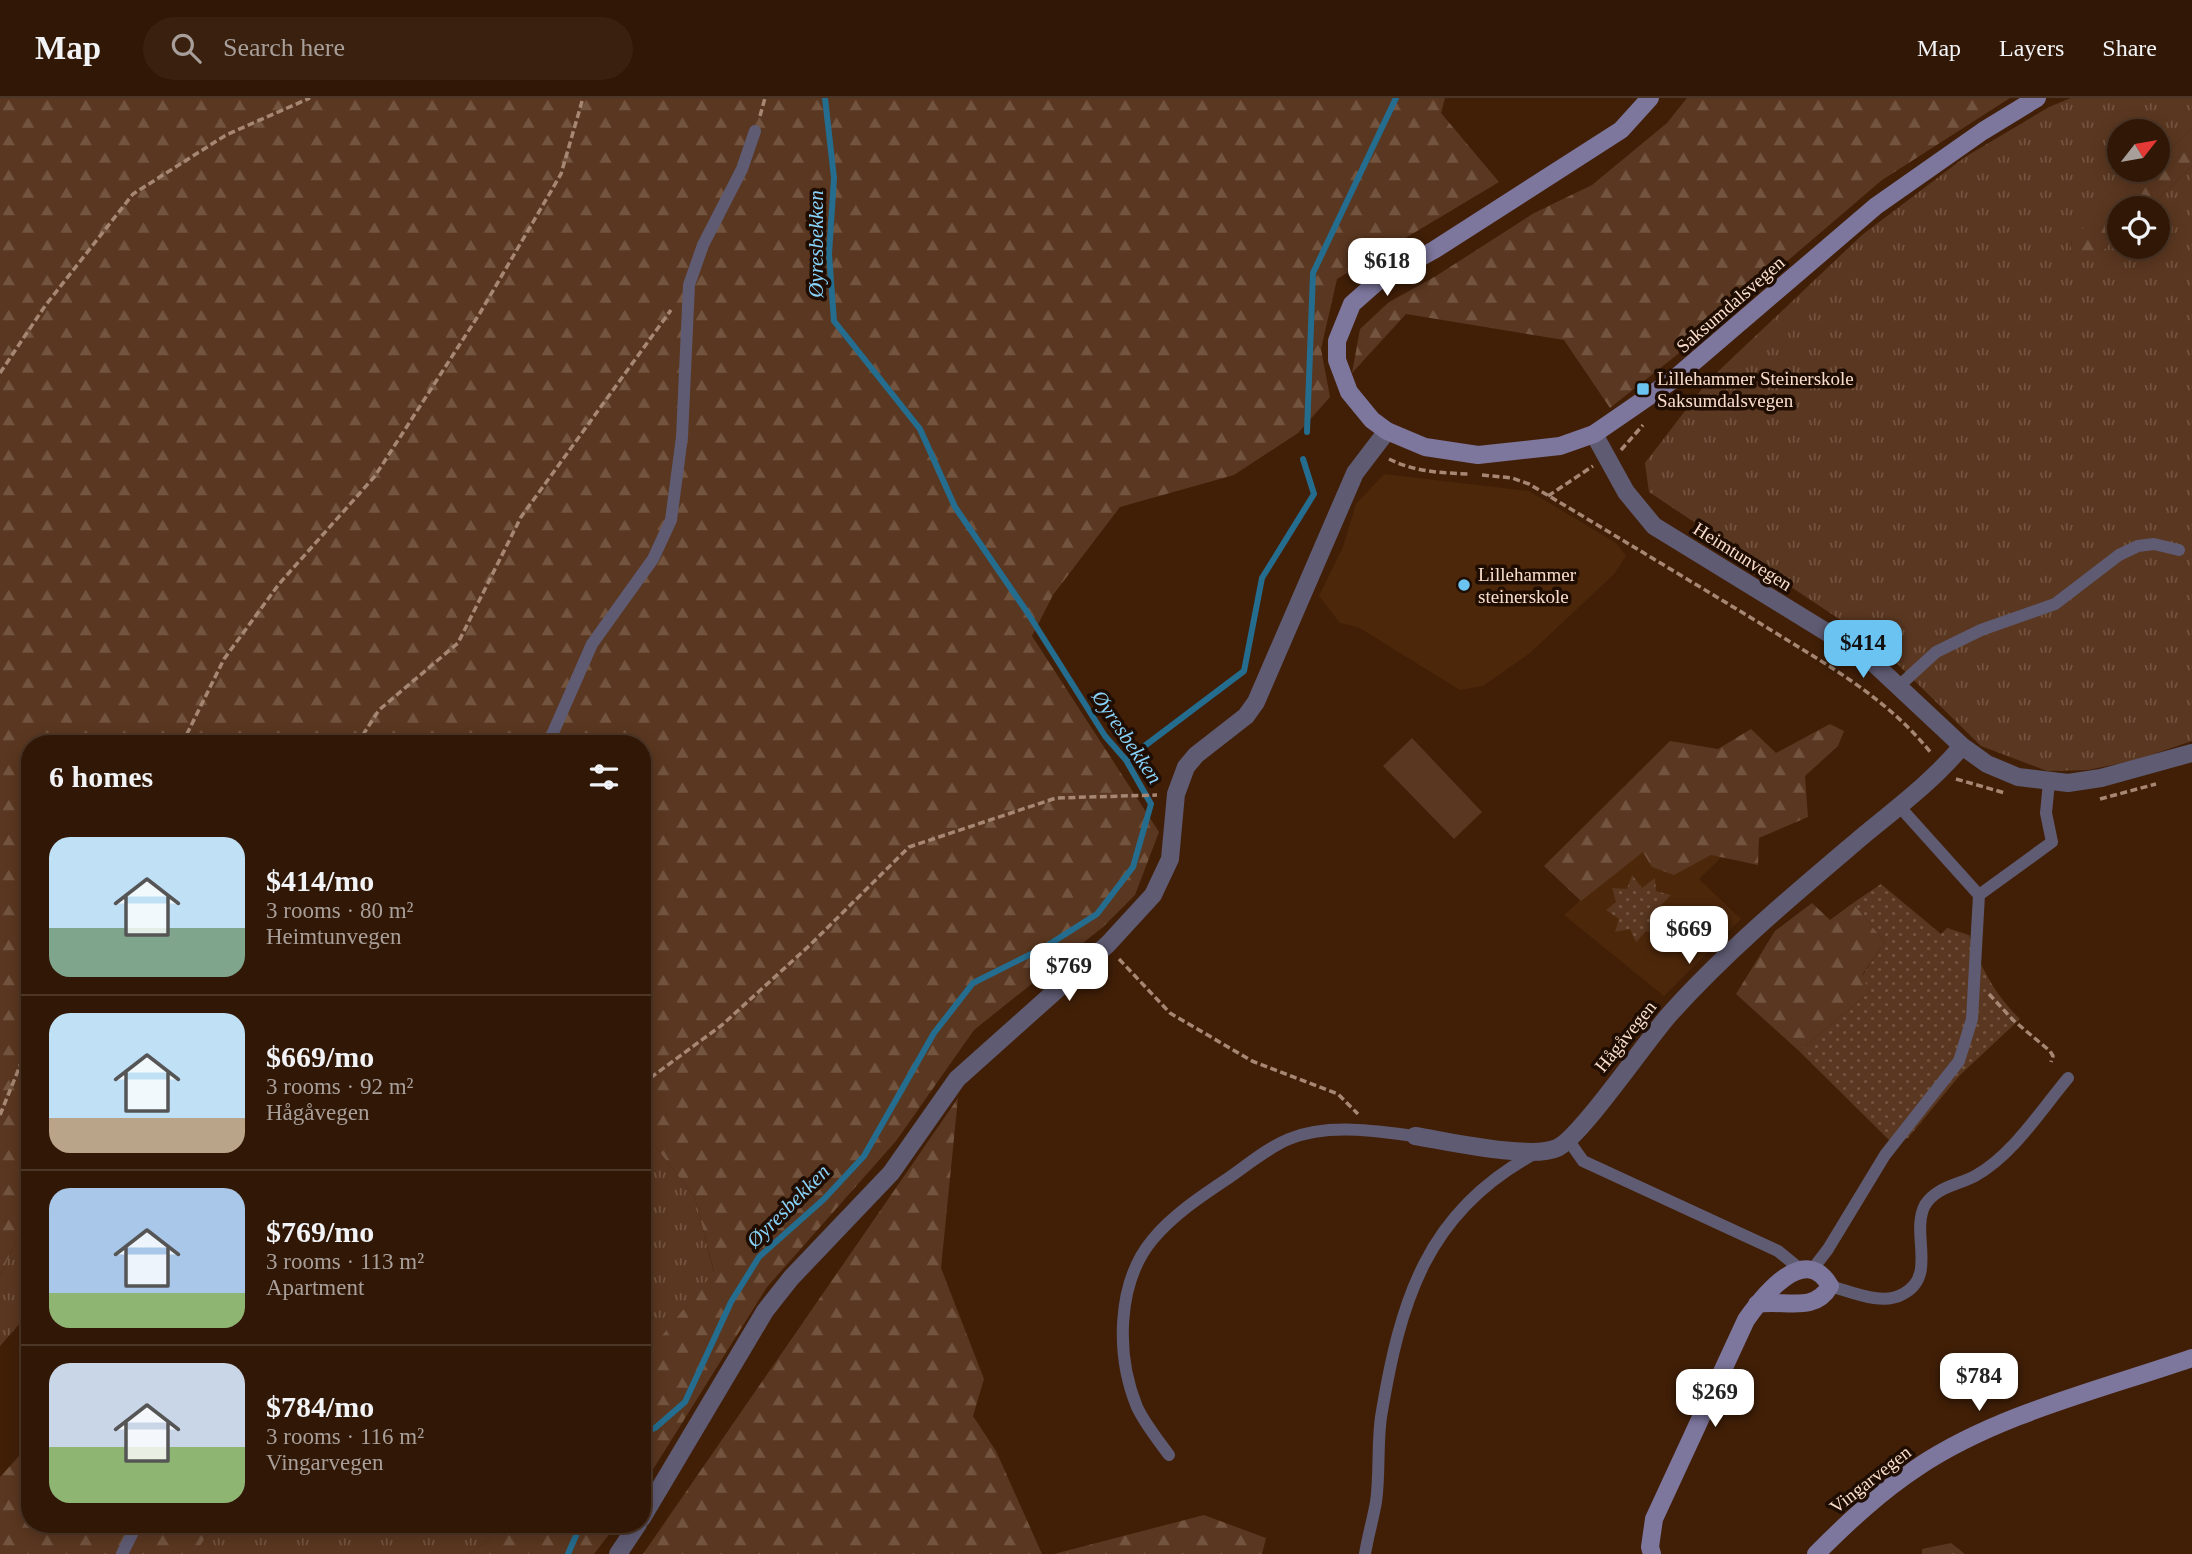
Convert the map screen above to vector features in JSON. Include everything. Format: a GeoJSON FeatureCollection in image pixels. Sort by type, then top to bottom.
{"type":"FeatureCollection","features":[{"type":"Feature","properties":{"kind":"main road","name":"Saksumdalsvegen"},"geometry":{"type":"LineString","coordinates":[[1650,98],[1621,130],[1434,250],[1378,281],[1352,304],[1337,341],[1341,375],[1359,407],[1387,431],[1425,447],[1478,455],[1560,446],[1594,434],[1674,379],[1876,206],[1983,131],[2037,98]]}},
{"type":"Feature","properties":{"kind":"main road"},"geometry":{"type":"LineString","coordinates":[[1652,1554],[1650,1547],[1654,1519],[1671,1477],[1731,1347],[1757,1304],[1790,1273],[1806,1269],[1824,1276],[1830,1286],[1823,1298],[1815,1303],[1801,1305],[1775,1301],[1757,1304]]}},
{"type":"Feature","properties":{"kind":"main road","name":"Vingarvegen"},"geometry":{"type":"LineString","coordinates":[[1816,1554],[1849,1520],[1886,1490],[1919,1466],[1971,1437],[2192,1358]]}},
{"type":"Feature","properties":{"kind":"street"},"geometry":{"type":"LineString","coordinates":[[651,1503],[765,1311],[791,1278],[891,1173],[957,1079],[1108,944],[1153,895],[1170,859],[1176,794],[1186,767],[1196,755],[1246,716],[1259,696],[1355,473],[1387,431]]}},
{"type":"Feature","properties":{"kind":"street","name":"Heimtunvegen"},"geometry":{"type":"LineString","coordinates":[[1594,434],[1626,492],[1654,526],[1867,657],[1962,746],[1987,764],[2018,777],[2049,782],[2101,778],[2192,752]]}},
{"type":"Feature","properties":{"kind":"street","name":"Hågåvegen"},"geometry":{"type":"LineString","coordinates":[[1569,1141],[1644,1042],[1686,996],[1723,959],[1944,769],[1962,746]]}},
{"type":"Feature","properties":{"kind":"street"},"geometry":{"type":"LineString","coordinates":[[1415,1136],[1536,1153],[1560,1147],[1569,1141]]}},
{"type":"Feature","properties":{"kind":"street"},"geometry":{"type":"LineString","coordinates":[[618,1554],[632,1533]]}},
{"type":"Feature","properties":{"kind":"lane"},"geometry":{"type":"LineString","coordinates":[[552,735],[593,644],[653,559],[671,520],[682,437],[689,285],[703,245],[742,169],[755,131]]}},
{"type":"Feature","properties":{"kind":"lane"},"geometry":{"type":"LineString","coordinates":[[1899,686],[1936,652],[1981,630],[2055,604],[2119,555],[2138,546],[2154,544],[2179,550]]}},
{"type":"Feature","properties":{"kind":"lane"},"geometry":{"type":"LineString","coordinates":[[1979,895],[2052,842],[2045,801],[2049,782]]}},
{"type":"Feature","properties":{"kind":"lane"},"geometry":{"type":"LineString","coordinates":[[1569,1141],[1583,1161],[1778,1251],[1806,1269],[1828,1250],[1885,1156],[1959,1061],[1972,1019],[1979,895],[1899,806]]}},
{"type":"Feature","properties":{"kind":"lane"},"geometry":{"type":"LineString","coordinates":[[1830,1286],[1890,1299],[1912,1289],[1921,1273],[1920,1222],[1927,1201],[1933,1194],[1975,1176],[1995,1161],[2068,1079]]}},
{"type":"Feature","properties":{"kind":"lane"},"geometry":{"type":"LineString","coordinates":[[1169,1455],[1138,1409],[1126,1362],[1123,1309],[1140,1257],[1152,1240],[1185,1209],[1289,1139],[1332,1130],[1368,1130],[1415,1136]]}},
{"type":"Feature","properties":{"kind":"lane"},"geometry":{"type":"LineString","coordinates":[[1365,1554],[1376,1503],[1381,1419],[1410,1291],[1425,1259],[1467,1203],[1498,1175],[1536,1153]]}},
{"type":"Feature","properties":{"kind":"lane"},"geometry":{"type":"LineString","coordinates":[[121,1554],[132,1533]]}},
{"type":"Feature","properties":{"kind":"path"},"geometry":{"type":"LineString","coordinates":[[0,373],[45,306],[133,194],[226,135],[310,98]]}},
{"type":"Feature","properties":{"kind":"path"},"geometry":{"type":"LineString","coordinates":[[186,735],[224,659],[279,584],[375,476],[480,313],[561,174],[583,98]]}},
{"type":"Feature","properties":{"kind":"path"},"geometry":{"type":"LineString","coordinates":[[363,735],[379,710],[458,643],[521,517],[689,285]]}},
{"type":"Feature","properties":{"kind":"path"},"geometry":{"type":"LineString","coordinates":[[1372,449],[1404,466],[1439,473],[1497,475],[1530,484],[1872,694],[1918,736],[1944,769],[1965,783],[2045,801]]}},
{"type":"Feature","properties":{"kind":"path"},"geometry":{"type":"LineString","coordinates":[[2093,799],[2135,791],[2167,780]]}},
{"type":"Feature","properties":{"kind":"path"},"geometry":{"type":"LineString","coordinates":[[651,1077],[722,1025],[810,945],[909,847],[1056,798],[1176,794]]}},
{"type":"Feature","properties":{"kind":"path"},"geometry":{"type":"LineString","coordinates":[[1108,944],[1141,985],[1170,1013],[1252,1061],[1338,1094],[1363,1120],[1368,1130]]}},
{"type":"Feature","properties":{"kind":"path"},"geometry":{"type":"LineString","coordinates":[[1975,972],[1993,1000],[2050,1051],[2053,1056],[2051,1062]]}},
{"type":"Feature","properties":{"kind":"path"},"geometry":{"type":"LineString","coordinates":[[0,1115],[21,1063]]}},
{"type":"Feature","properties":{"kind":"shaded area","name":"Lillehammer steinerskole"},"geometry":{"type":"Polygon","coordinates":[[[1384,474],[1529,491],[1616,543],[1626,556],[1614,574],[1530,653],[1483,686],[1460,690],[1358,627],[1340,623],[1319,596],[1343,547],[1356,504],[1384,474]]]}},
{"type":"Feature","properties":{"kind":"shaded area"},"geometry":{"type":"Polygon","coordinates":[[[1647,839],[1734,845],[1699,879],[1741,919],[1664,996],[1564,915],[1647,839]]]}},
{"type":"Feature","properties":{"kind":"green space"},"geometry":{"type":"Polygon","coordinates":[[[0,98],[1445,98],[1441,113],[1499,182],[1337,279],[1321,349],[1330,397],[1298,433],[1234,475],[1120,507],[1053,595],[1032,636],[1159,832],[1135,895],[1103,927],[974,1030],[896,1141],[767,1287],[651,1473],[651,1349],[714,1272],[695,1198],[651,1141],[651,735],[21,735],[21,1230],[0,1276],[0,98]]]}},
{"type":"Feature","properties":{"kind":"green space"},"geometry":{"type":"Polygon","coordinates":[[[1687,98],[2010,98],[1882,180],[1688,346],[1610,408],[1564,340],[1406,314],[1352,373],[1360,329],[1389,302],[1436,276],[1534,213],[1592,185],[1667,123],[1687,98]]]}},
{"type":"Feature","properties":{"kind":"green space"},"geometry":{"type":"Polygon","coordinates":[[[2071,98],[2192,98],[2192,128],[2170,149],[2170,119],[2107,119],[2107,182],[2134,182],[2119,196],[2107,196],[2107,207],[2071,240],[2072,254],[2103,250],[2107,246],[2107,259],[2170,259],[2170,196],[2161,196],[2192,166],[2192,741],[2136,760],[2088,770],[2047,771],[1981,746],[1878,645],[1649,492],[1645,463],[1708,381],[1862,235],[1965,157],[2049,107],[2071,98]]]}},
{"type":"Feature","properties":{"kind":"green space"},"geometry":{"type":"Polygon","coordinates":[[[2192,128],[2192,166],[2161,196],[2118,196],[2134,182],[2170,182],[2170,149],[2192,128]]]}},
{"type":"Feature","properties":{"kind":"green space"},"geometry":{"type":"Polygon","coordinates":[[[2107,206],[2107,246],[2103,250],[2080,262],[2072,254],[2071,239],[2107,206]]]}},
{"type":"Feature","properties":{"kind":"green space"},"geometry":{"type":"Polygon","coordinates":[[[1830,724],[1844,731],[1838,746],[1805,776],[1808,817],[1759,838],[1758,865],[1711,855],[1674,875],[1652,867],[1643,852],[1581,901],[1544,866],[1670,741],[1718,749],[1751,729],[1776,753],[1830,724]]]}},
{"type":"Feature","properties":{"kind":"green space"},"geometry":{"type":"Polygon","coordinates":[[[1412,738],[1482,812],[1454,839],[1383,766],[1412,738]]]}},
{"type":"Feature","properties":{"kind":"green space"},"geometry":{"type":"Polygon","coordinates":[[[1632,875],[1642,888],[1655,878],[1656,891],[1671,895],[1660,906],[1672,918],[1658,921],[1658,937],[1646,931],[1636,942],[1630,929],[1615,932],[1619,919],[1606,910],[1616,902],[1612,888],[1627,889],[1632,875]]]}},
{"type":"Feature","properties":{"kind":"green space"},"geometry":{"type":"Polygon","coordinates":[[[1881,884],[1941,934],[1947,928],[1969,935],[1990,980],[2020,1019],[1960,1075],[1908,1138],[1890,1141],[1799,1051],[1870,992],[1862,976],[1885,942],[1853,903],[1881,884]]]}},
{"type":"Feature","properties":{"kind":"green space"},"geometry":{"type":"Polygon","coordinates":[[[1812,903],[1830,920],[1853,903],[1885,942],[1862,975],[1870,992],[1799,1051],[1736,994],[1775,931],[1812,903]]]}},
{"type":"Feature","properties":{"kind":"green space"},"geometry":{"type":"Polygon","coordinates":[[[958,1098],[941,1268],[984,1379],[973,1416],[996,1451],[1042,1554],[643,1554],[958,1098]]]}},
{"type":"Feature","properties":{"kind":"green space"},"geometry":{"type":"Polygon","coordinates":[[[651,1141],[695,1198],[714,1273],[651,1349],[651,1141]]]}},
{"type":"Feature","properties":{"kind":"green space"},"geometry":{"type":"Polygon","coordinates":[[[21,1230],[21,1322],[0,1346],[0,1276],[21,1230]]]}},
{"type":"Feature","properties":{"kind":"green space"},"geometry":{"type":"Polygon","coordinates":[[[21,1454],[21,1533],[208,1533],[195,1554],[0,1554],[0,1477],[21,1454]]]}},
{"type":"Feature","properties":{"kind":"green space"},"geometry":{"type":"Polygon","coordinates":[[[1204,1515],[1266,1538],[1262,1554],[1054,1554],[1204,1515]]]}},
{"type":"Feature","properties":{"kind":"green space"},"geometry":{"type":"Polygon","coordinates":[[[208,1533],[497,1533],[470,1554],[195,1554],[208,1533]]]}},
{"type":"Feature","properties":{"kind":"green space"},"geometry":{"type":"Polygon","coordinates":[[[497,1533],[610,1533],[594,1554],[470,1554],[497,1533]]]}},
{"type":"Feature","properties":{"kind":"green space"},"geometry":{"type":"Polygon","coordinates":[[[1951,1543],[1965,1554],[1922,1554],[1922,1549],[1951,1543]]]}},
{"type":"Feature","properties":{"kind":"waterway","name":"Øyresbekken"},"geometry":{"type":"LineString","coordinates":[[651,1430],[685,1402],[731,1302],[759,1257],[824,1199],[864,1156],[934,1033],[973,983],[1045,947],[1097,914],[1133,867],[1151,804],[1126,760],[1105,736],[1027,612],[955,507],[920,429],[834,321],[829,254],[834,178],[825,98]]}},
{"type":"Feature","properties":{"kind":"waterway"},"geometry":{"type":"LineString","coordinates":[[1307,432],[1313,273],[1396,98]]}},
{"type":"Feature","properties":{"kind":"waterway"},"geometry":{"type":"LineString","coordinates":[[1126,760],[1244,671],[1262,578],[1314,494],[1303,459]]}},
{"type":"Feature","properties":{"kind":"waterway","name":"Øyresbekken"},"geometry":{"type":"LineString","coordinates":[[568,1554],[577,1533]]}},
{"type":"Feature","properties":{"kind":"place","name":"Lillehammer Steinerskole Saksumdalsvegen"},"geometry":{"type":"Point","coordinates":[1643,389]}},
{"type":"Feature","properties":{"kind":"place","name":"Lillehammer steinerskole"},"geometry":{"type":"Point","coordinates":[1464,585]}}]}
